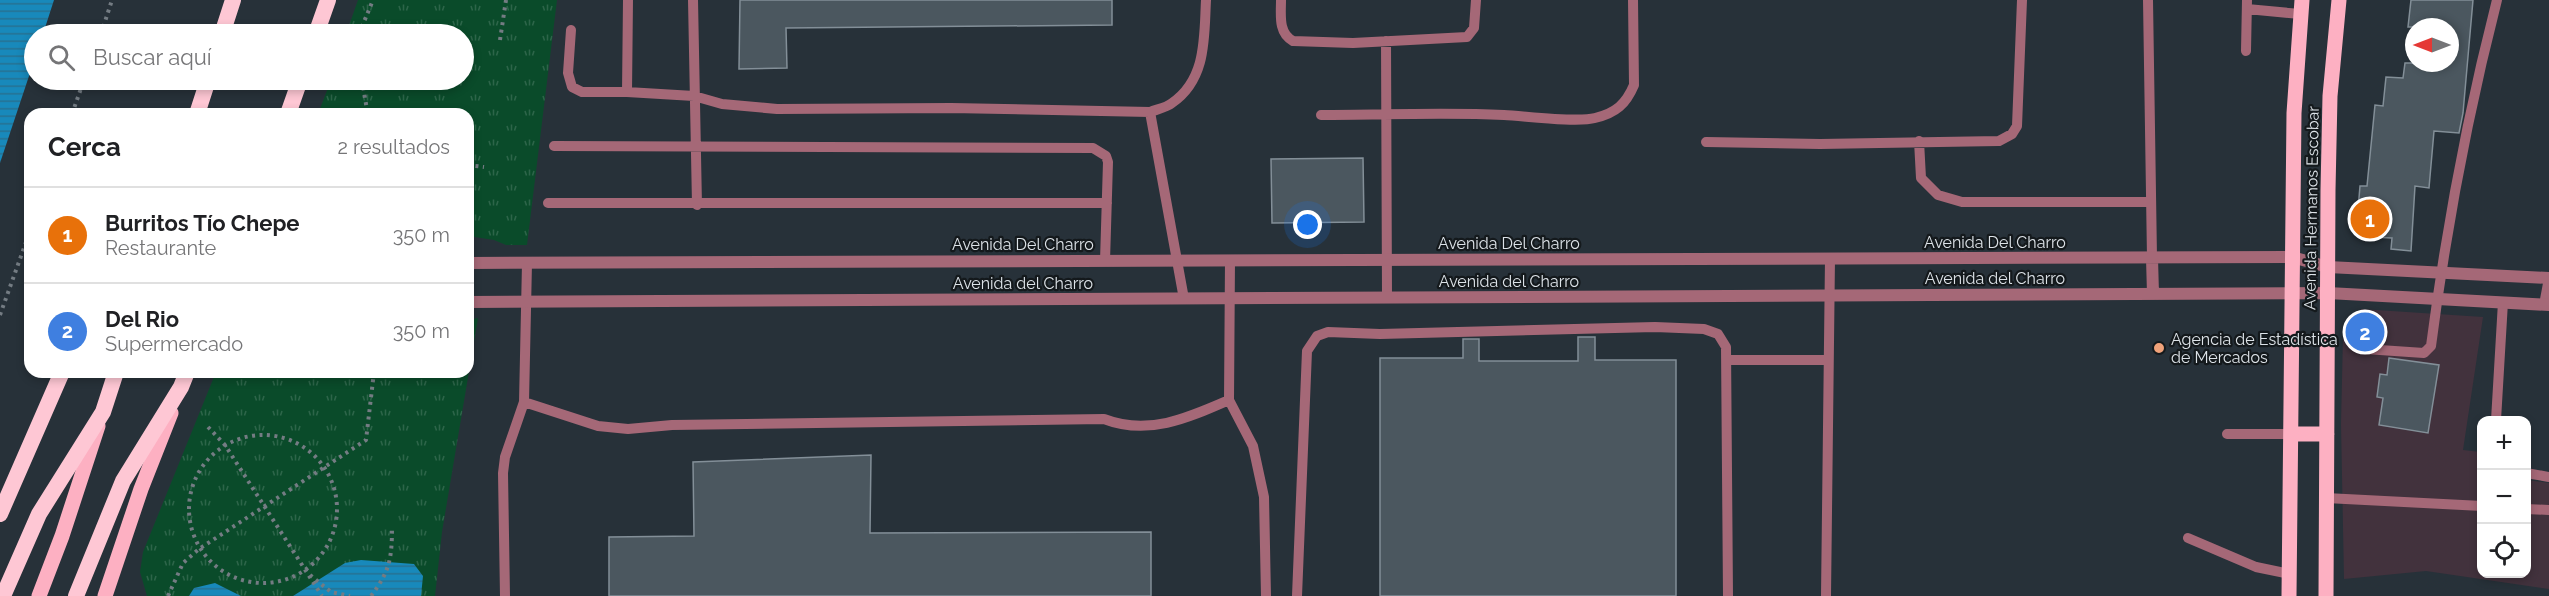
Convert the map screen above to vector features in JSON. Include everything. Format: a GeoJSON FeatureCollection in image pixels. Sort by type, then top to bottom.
{"type":"FeatureCollection","features":[{"type":"Feature","properties":{"kind":"highway"},"geometry":{"type":"LineString","coordinates":[[225,24],[233,0]]}},
{"type":"Feature","properties":{"kind":"highway"},"geometry":{"type":"LineString","coordinates":[[320,24],[328,0]]}},
{"type":"Feature","properties":{"kind":"highway"},"geometry":{"type":"LineString","coordinates":[[199,108],[205,90]]}},
{"type":"Feature","properties":{"kind":"highway"},"geometry":{"type":"LineString","coordinates":[[290,108],[296,90]]}},
{"type":"Feature","properties":{"kind":"highway"},"geometry":{"type":"LineString","coordinates":[[0,514],[59,378]]}},
{"type":"Feature","properties":{"kind":"highway"},"geometry":{"type":"LineString","coordinates":[[3,596],[39,514],[103,412],[114,378]]}},
{"type":"Feature","properties":{"kind":"highway"},"geometry":{"type":"LineString","coordinates":[[76,596],[123,481],[184,379]]}},
{"type":"Feature","properties":{"kind":"main road","name":"Avenida Hermanos Escobar"},"geometry":{"type":"LineString","coordinates":[[2326,596],[2330,96],[2339,0]]}},
{"type":"Feature","properties":{"kind":"main road","name":"Avenida Hermanos Escobar"},"geometry":{"type":"LineString","coordinates":[[2289,596],[2294,113],[2301,7]]}},
{"type":"Feature","properties":{"kind":"main road"},"geometry":{"type":"LineString","coordinates":[[105,596],[114,575],[141,489],[184,379]]}},
{"type":"Feature","properties":{"kind":"main road"},"geometry":{"type":"LineString","coordinates":[[39,596],[62,536],[103,412]]}},
{"type":"Feature","properties":{"kind":"main road"},"geometry":{"type":"LineString","coordinates":[[2291,434],[2327,434]]}},
{"type":"Feature","properties":{"kind":"main road"},"geometry":{"type":"LineString","coordinates":[[114,575],[119,596]]}},
{"type":"Feature","properties":{"kind":"street","name":"Avenida Del Charro"},"geometry":{"type":"LineString","coordinates":[[474,262],[2292,257],[2328,267],[2549,278]]}},
{"type":"Feature","properties":{"kind":"street"},"geometry":{"type":"LineString","coordinates":[[2152,258],[2153,294]]}},
{"type":"Feature","properties":{"kind":"street","name":"Avenida del Charro"},"geometry":{"type":"LineString","coordinates":[[474,302],[2328,293],[2547,305]]}},
{"type":"Feature","properties":{"kind":"lane"},"geometry":{"type":"LineString","coordinates":[[627,92],[628,0]]}},
{"type":"Feature","properties":{"kind":"lane"},"geometry":{"type":"LineString","coordinates":[[693,0],[698,205]]}},
{"type":"Feature","properties":{"kind":"lane"},"geometry":{"type":"LineString","coordinates":[[571,30],[568,73],[572,87],[582,92],[694,96],[722,104],[777,109],[951,108],[1150,112],[1172,104],[1199,71],[1203,54],[1206,0]]}},
{"type":"Feature","properties":{"kind":"lane"},"geometry":{"type":"LineString","coordinates":[[1281,0],[1284,33],[1293,41],[1353,43],[1467,37],[1474,28],[1476,0]]}},
{"type":"Feature","properties":{"kind":"lane"},"geometry":{"type":"LineString","coordinates":[[1322,115],[1502,115],[1592,119],[1610,114],[1621,107],[1629,97],[1634,85],[1633,0]]}},
{"type":"Feature","properties":{"kind":"lane"},"geometry":{"type":"LineString","coordinates":[[1706,142],[1820,144],[1999,141],[2012,134],[2017,126],[2022,0]]}},
{"type":"Feature","properties":{"kind":"lane"},"geometry":{"type":"LineString","coordinates":[[2148,0],[2152,258]]}},
{"type":"Feature","properties":{"kind":"lane"},"geometry":{"type":"LineString","coordinates":[[2365,349],[2424,353],[2429,351],[2475,86],[2498,0]]}},
{"type":"Feature","properties":{"kind":"lane"},"geometry":{"type":"LineString","coordinates":[[2246,51],[2247,5],[2301,7]]}},
{"type":"Feature","properties":{"kind":"lane"},"geometry":{"type":"LineString","coordinates":[[1386,41],[1388,298]]}},
{"type":"Feature","properties":{"kind":"lane"},"geometry":{"type":"LineString","coordinates":[[1150,112],[1184,299]]}},
{"type":"Feature","properties":{"kind":"lane"},"geometry":{"type":"LineString","coordinates":[[1919,141],[1921,178],[1938,195],[1962,202],[2151,202]]}},
{"type":"Feature","properties":{"kind":"lane"},"geometry":{"type":"LineString","coordinates":[[555,146],[1093,148],[1106,156],[1108,162],[1105,261]]}},
{"type":"Feature","properties":{"kind":"lane"},"geometry":{"type":"LineString","coordinates":[[548,203],[698,205],[1107,203]]}},
{"type":"Feature","properties":{"kind":"lane"},"geometry":{"type":"LineString","coordinates":[[1826,596],[1830,258]]}},
{"type":"Feature","properties":{"kind":"lane"},"geometry":{"type":"LineString","coordinates":[[1230,260],[1229,400],[1253,446],[1264,497],[1266,596]]}},
{"type":"Feature","properties":{"kind":"lane"},"geometry":{"type":"LineString","coordinates":[[505,596],[503,473],[505,457],[524,402],[527,263]]}},
{"type":"Feature","properties":{"kind":"lane"},"geometry":{"type":"LineString","coordinates":[[2547,305],[2549,278]]}},
{"type":"Feature","properties":{"kind":"lane"},"geometry":{"type":"LineString","coordinates":[[2496,416],[2503,302]]}},
{"type":"Feature","properties":{"kind":"lane"},"geometry":{"type":"LineString","coordinates":[[1296,596],[1307,351],[1317,336],[1328,332],[1380,334],[1655,327],[1704,329],[1718,334],[1723,339],[1728,360],[1728,596]]}},
{"type":"Feature","properties":{"kind":"lane"},"geometry":{"type":"LineString","coordinates":[[1728,360],[1784,362],[1828,360]]}},
{"type":"Feature","properties":{"kind":"lane"},"geometry":{"type":"LineString","coordinates":[[524,402],[598,426],[628,429],[672,425],[1104,419],[1117,424],[1159,426],[1195,415],[1229,400]]}},
{"type":"Feature","properties":{"kind":"lane"},"geometry":{"type":"LineString","coordinates":[[2227,434],[2291,434]]}},
{"type":"Feature","properties":{"kind":"lane"},"geometry":{"type":"LineString","coordinates":[[2531,474],[2549,477]]}},
{"type":"Feature","properties":{"kind":"lane"},"geometry":{"type":"LineString","coordinates":[[2326,498],[2477,506]]}},
{"type":"Feature","properties":{"kind":"lane"},"geometry":{"type":"LineString","coordinates":[[2531,509],[2549,510]]}},
{"type":"Feature","properties":{"kind":"lane"},"geometry":{"type":"LineString","coordinates":[[2188,538],[2256,567],[2290,574]]}},
{"type":"Feature","properties":{"kind":"path"},"geometry":{"type":"LineString","coordinates":[[104,24],[112,0]]}},
{"type":"Feature","properties":{"kind":"path"},"geometry":{"type":"LineString","coordinates":[[363,24],[374,0]]}},
{"type":"Feature","properties":{"kind":"path"},"geometry":{"type":"LineString","coordinates":[[500,40],[506,0]]}},
{"type":"Feature","properties":{"kind":"path"},"geometry":{"type":"LineString","coordinates":[[74,108],[80,90]]}},
{"type":"Feature","properties":{"kind":"path"},"geometry":{"type":"LineString","coordinates":[[364,90],[367,108]]}},
{"type":"Feature","properties":{"kind":"path"},"geometry":{"type":"LineString","coordinates":[[474,166],[484,167]]}},
{"type":"Feature","properties":{"kind":"path"},"geometry":{"type":"LineString","coordinates":[[0,315],[24,248]]}},
{"type":"Feature","properties":{"kind":"path"},"geometry":{"type":"LineString","coordinates":[[168,596],[183,563],[199,549],[325,468],[367,438],[373,378]]}},
{"type":"Feature","properties":{"kind":"path"},"geometry":{"type":"LineString","coordinates":[[208,428],[225,445],[322,596]]}},
{"type":"Feature","properties":{"kind":"path"},"geometry":{"type":"LineString","coordinates":[[268,434],[289,440],[311,451],[325,468],[333,486],[336,506],[334,529],[323,554],[305,571],[280,580],[252,582],[233,577],[213,566],[199,549],[189,521],[189,498],[205,464],[225,445],[240,438],[268,434]]}},
{"type":"Feature","properties":{"kind":"path"},"geometry":{"type":"LineString","coordinates":[[371,596],[385,577],[392,556],[392,526]]}},
{"type":"Feature","properties":{"kind":"path"},"geometry":{"type":"LineString","coordinates":[[305,571],[330,592],[350,596]]}},
{"type":"Feature","properties":{"kind":"shaded area"},"geometry":{"type":"Polygon","coordinates":[[[2361,309],[2483,317],[2463,450],[2477,452],[2477,578],[2531,578],[2531,481],[2549,483],[2549,589],[2426,571],[2344,579],[2341,424],[2343,335],[2356,336],[2361,309]]]}},
{"type":"Feature","properties":{"kind":"green space"},"geometry":{"type":"Polygon","coordinates":[[[358,0],[557,0],[527,245],[506,245],[494,240],[474,237],[474,108],[320,108],[327,90],[474,90],[474,24],[350,24],[358,0]]]}},
{"type":"Feature","properties":{"kind":"green space"},"geometry":{"type":"Polygon","coordinates":[[[478,318],[474,342],[474,319],[478,318]]]}},
{"type":"Feature","properties":{"kind":"green space"},"geometry":{"type":"Polygon","coordinates":[[[214,378],[468,378],[442,532],[435,596],[147,596],[140,572],[143,552],[214,378]]]}},
{"type":"Feature","properties":{"kind":"water"},"geometry":{"type":"Polygon","coordinates":[[[0,0],[54,0],[46,24],[24,24],[24,90],[0,163],[0,0]]]}},
{"type":"Feature","properties":{"kind":"water"},"geometry":{"type":"Polygon","coordinates":[[[361,560],[414,564],[423,576],[421,596],[293,596],[345,563],[361,560]]]}},
{"type":"Feature","properties":{"kind":"water"},"geometry":{"type":"Polygon","coordinates":[[[215,583],[241,596],[189,596],[194,588],[215,583]]]}},
{"type":"Feature","properties":{"kind":"building"},"geometry":{"type":"Polygon","coordinates":[[[740,0],[1112,0],[1112,25],[786,28],[787,68],[739,69],[740,0]]]}},
{"type":"Feature","properties":{"kind":"building"},"geometry":{"type":"Polygon","coordinates":[[[2411,0],[2473,0],[2463,113],[2459,133],[2434,131],[2429,188],[2415,186],[2411,251],[2391,249],[2392,238],[2371,237],[2357,222],[2360,186],[2367,186],[2375,105],[2383,106],[2386,77],[2403,78],[2405,63],[2405,72],[2459,72],[2459,18],[2409,18],[2411,0]]]}},
{"type":"Feature","properties":{"kind":"building"},"geometry":{"type":"Polygon","coordinates":[[[1363,158],[1364,222],[1272,223],[1271,159],[1363,158]]]}},
{"type":"Feature","properties":{"kind":"building"},"geometry":{"type":"Polygon","coordinates":[[[1578,337],[1595,337],[1595,360],[1676,360],[1676,596],[1380,596],[1380,358],[1463,358],[1463,339],[1479,339],[1479,361],[1578,361],[1578,337]]]}},
{"type":"Feature","properties":{"kind":"building"},"geometry":{"type":"Polygon","coordinates":[[[2389,358],[2439,365],[2428,433],[2379,425],[2383,398],[2377,397],[2380,374],[2387,375],[2389,358]]]}},
{"type":"Feature","properties":{"kind":"building"},"geometry":{"type":"Polygon","coordinates":[[[871,455],[870,533],[1151,532],[1151,596],[609,596],[609,537],[694,536],[693,462],[871,455]]]}},
{"type":"Feature","properties":{"kind":"place","name":"Burritos Tío Chepe"},"geometry":{"type":"Point","coordinates":[2370,219]}},
{"type":"Feature","properties":{"kind":"place","name":"Del Rio"},"geometry":{"type":"Point","coordinates":[2365,332]}},
{"type":"Feature","properties":{"kind":"place","name":"Agencia de Estadística de Mercados"},"geometry":{"type":"Point","coordinates":[2159,348]}}]}
